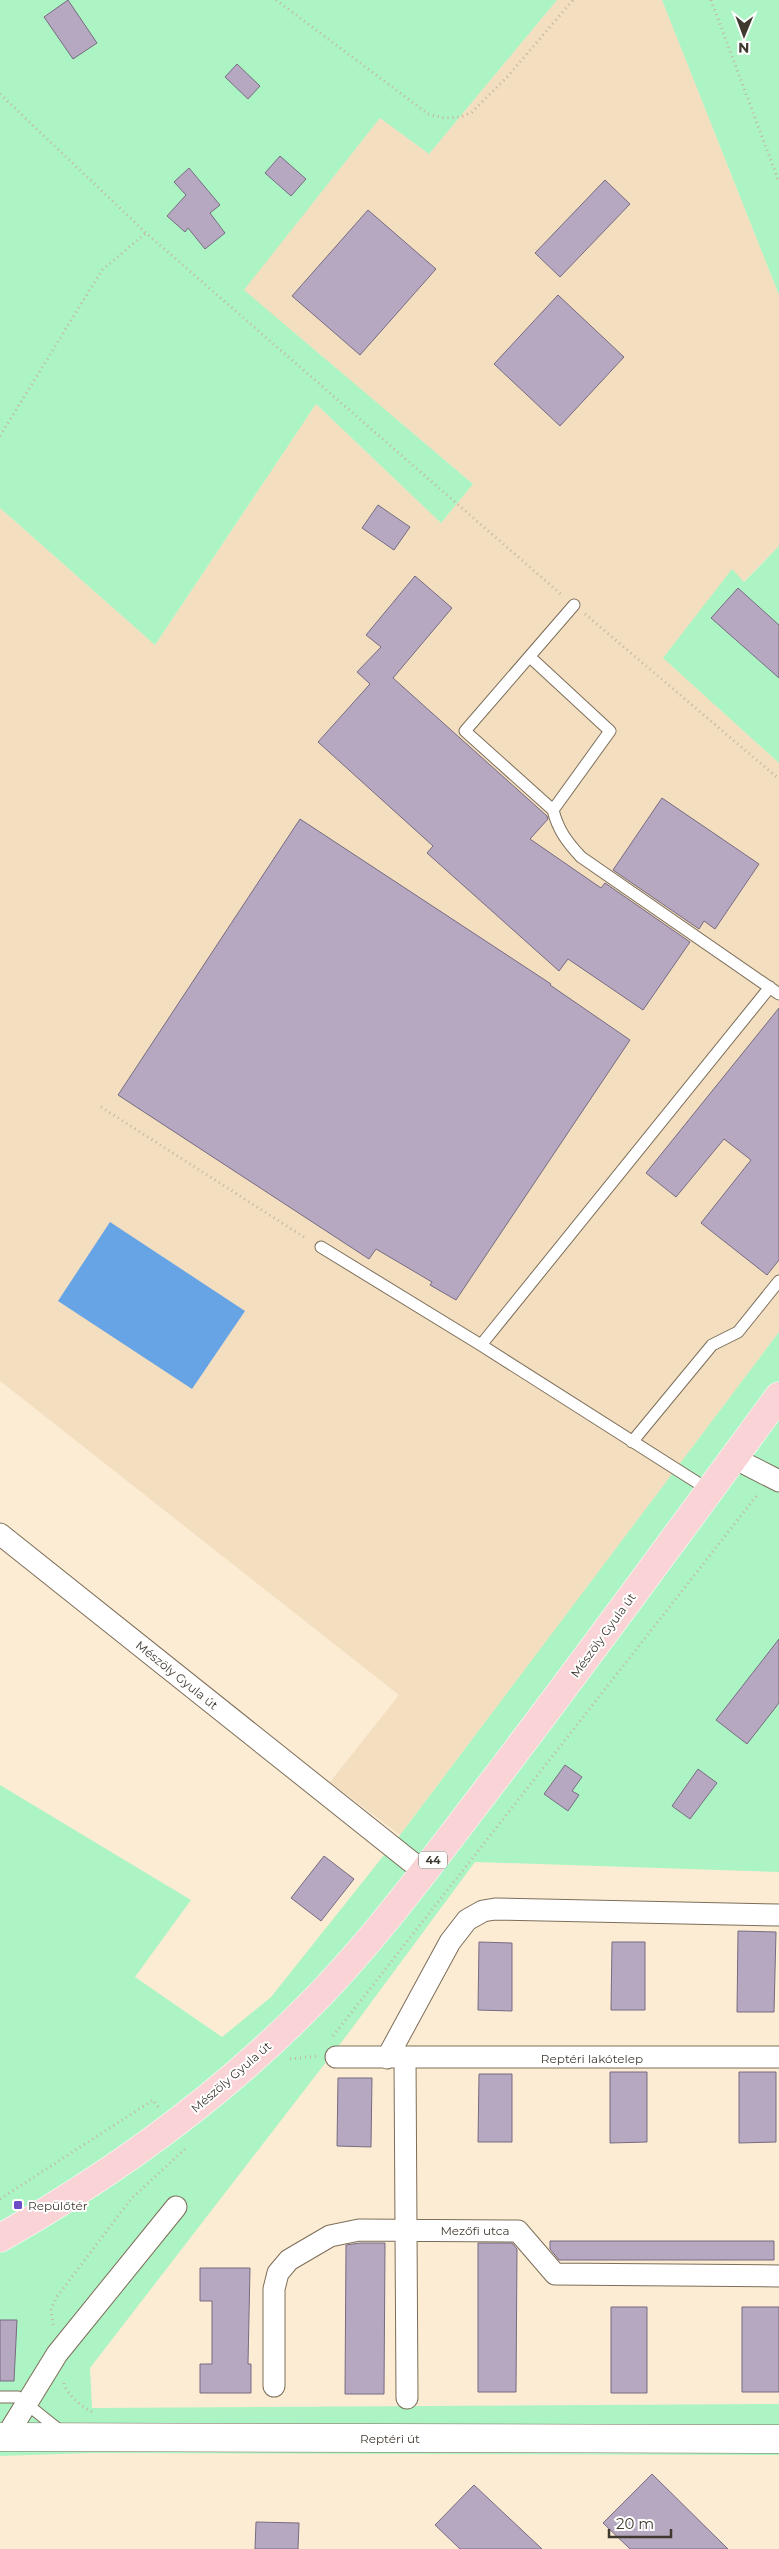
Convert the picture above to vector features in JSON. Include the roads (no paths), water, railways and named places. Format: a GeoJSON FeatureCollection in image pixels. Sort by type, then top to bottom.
{"type":"FeatureCollection","features":[{"type":"Feature","properties":{"kind":"main road","name":"Mészöly Gyula út"},"geometry":{"type":"LineString","coordinates":[[0,2238],[173,2127],[298,2017],[344,1970],[424,1872],[569,1681],[779,1396]]}},
{"type":"Feature","properties":{"kind":"street"},"geometry":{"type":"LineString","coordinates":[[734,1458],[779,1482]]}},
{"type":"Feature","properties":{"kind":"street","name":"Mészöly Gyula út"},"geometry":{"type":"LineString","coordinates":[[0,1534],[424,1872]]}},
{"type":"Feature","properties":{"kind":"street"},"geometry":{"type":"LineString","coordinates":[[407,2398],[406,2230],[396,2058],[450,1942],[466,1920],[483,1911],[505,1909],[779,1915]]}},
{"type":"Feature","properties":{"kind":"street","name":"Reptéri lakótelep"},"geometry":{"type":"LineString","coordinates":[[336,2057],[779,2057]]}},
{"type":"Feature","properties":{"kind":"street"},"geometry":{"type":"LineString","coordinates":[[3,2437],[27,2403],[57,2354],[176,2207]]}},
{"type":"Feature","properties":{"kind":"street","name":"Mezőfi utca"},"geometry":{"type":"LineString","coordinates":[[274,2386],[274,2288],[278,2273],[289,2260],[330,2236],[359,2230],[518,2231],[555,2274],[779,2276]]}},
{"type":"Feature","properties":{"kind":"street","name":"Reptéri út"},"geometry":{"type":"LineString","coordinates":[[3,2437],[779,2439]]}},
{"type":"Feature","properties":{"kind":"lane"},"geometry":{"type":"LineString","coordinates":[[481,1345],[775,990],[581,858],[565,840],[557,826],[553,810],[465,731],[574,606]]}},
{"type":"Feature","properties":{"kind":"lane"},"geometry":{"type":"LineString","coordinates":[[530,656],[610,731],[553,810]]}},
{"type":"Feature","properties":{"kind":"lane"},"geometry":{"type":"LineString","coordinates":[[320,1247],[481,1345],[709,1490]]}},
{"type":"Feature","properties":{"kind":"lane"},"geometry":{"type":"LineString","coordinates":[[632,1442],[712,1345],[738,1332],[779,1281]]}},
{"type":"Feature","properties":{"kind":"lane"},"geometry":{"type":"LineString","coordinates":[[0,2397],[18,2397],[67,2437]]}},
{"type":"Feature","properties":{"kind":"water"},"geometry":{"type":"Polygon","coordinates":[[[110,1222],[245,1311],[192,1389],[58,1301],[110,1222]]]}},
{"type":"Feature","properties":{"kind":"place","name":"Repülőtér"},"geometry":{"type":"Point","coordinates":[18,2205]}}]}
